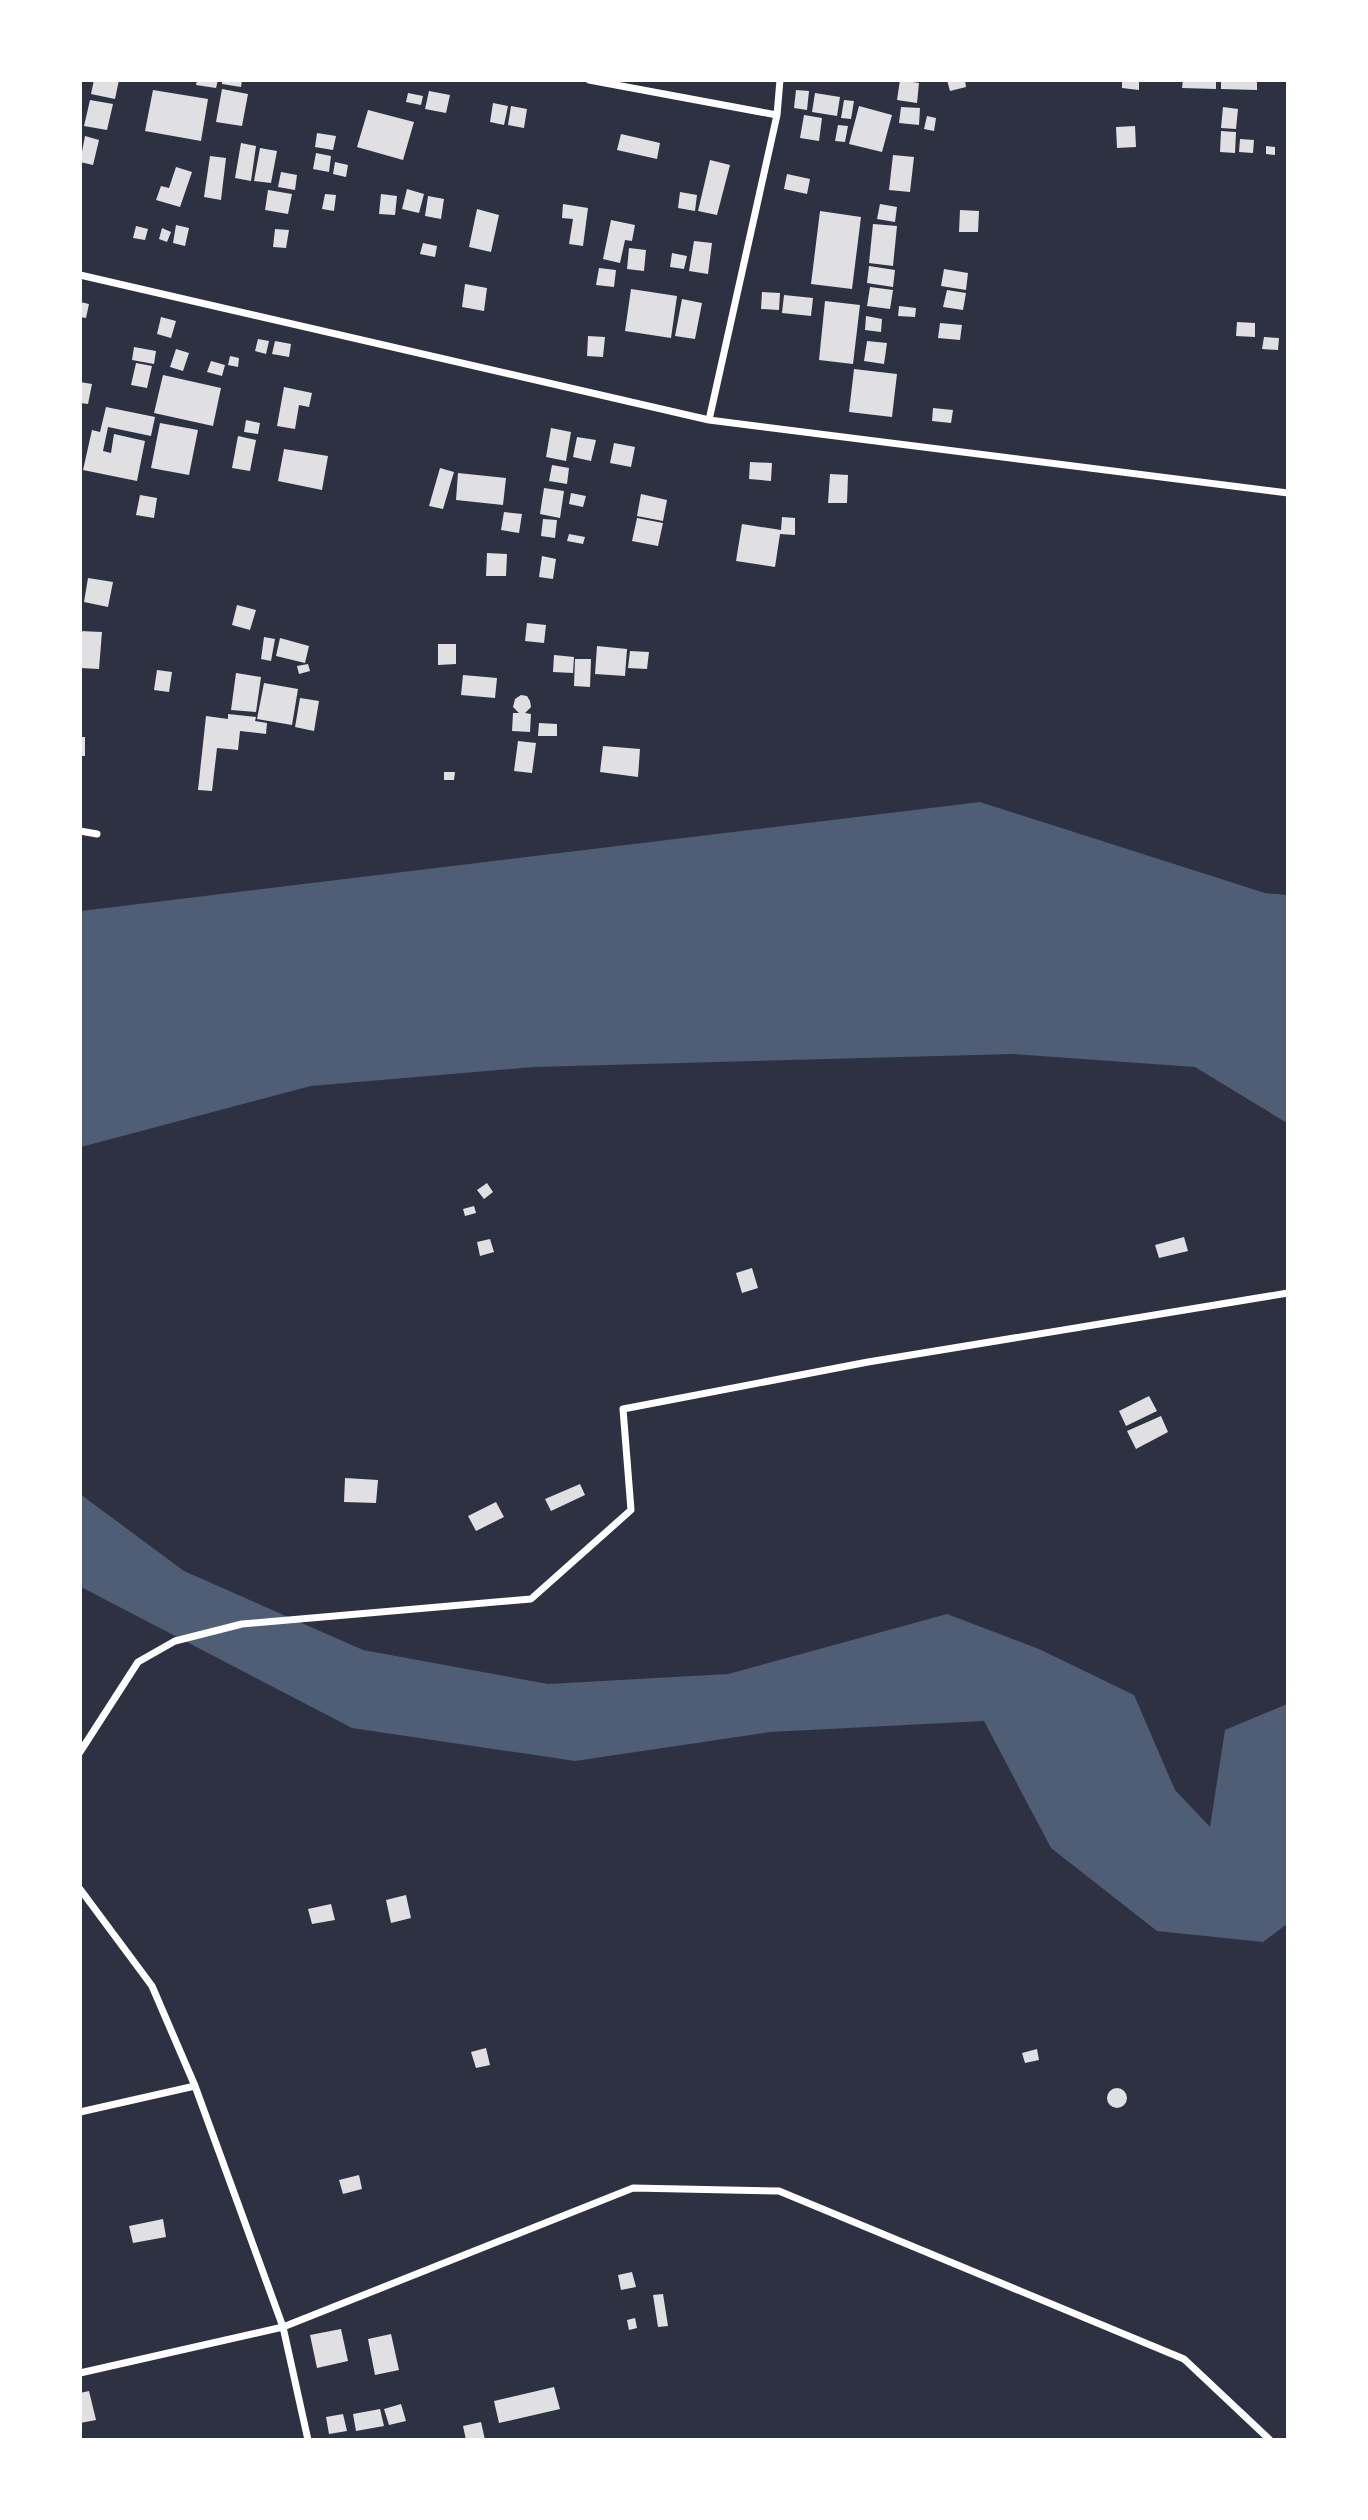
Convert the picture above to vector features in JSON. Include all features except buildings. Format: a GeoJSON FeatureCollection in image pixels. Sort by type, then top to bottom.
{"type":"FeatureCollection","features":[{"type":"Feature","properties":{"kind":"street"},"geometry":{"type":"LineString","coordinates":[[589,80],[777,115]]}},
{"type":"Feature","properties":{"kind":"street"},"geometry":{"type":"LineString","coordinates":[[709,420],[777,115],[780,80]]}},
{"type":"Feature","properties":{"kind":"street"},"geometry":{"type":"LineString","coordinates":[[80,275],[709,420],[1287,493]]}},
{"type":"Feature","properties":{"kind":"street"},"geometry":{"type":"LineString","coordinates":[[80,831],[97,834]]}},
{"type":"Feature","properties":{"kind":"street"},"geometry":{"type":"LineString","coordinates":[[80,1752],[138,1662],[174,1641],[242,1624],[531,1599],[631,1510],[623,1409],[868,1362],[1287,1293]]}},
{"type":"Feature","properties":{"kind":"street"},"geometry":{"type":"LineString","coordinates":[[80,1889],[152,1986],[195,2086],[284,2327],[308,2440]]}},
{"type":"Feature","properties":{"kind":"street"},"geometry":{"type":"LineString","coordinates":[[80,2112],[195,2086]]}},
{"type":"Feature","properties":{"kind":"street"},"geometry":{"type":"LineString","coordinates":[[80,2373],[284,2327],[633,2188],[779,2191],[1184,2359],[1270,2440]]}},
{"type":"Feature","properties":{"kind":"water"},"geometry":{"type":"Polygon","coordinates":[[[980,802],[1265,893],[1287,895],[1287,1123],[1195,1067],[1013,1054],[534,1067],[311,1086],[81,1147],[81,911],[980,802]]]}},
{"type":"Feature","properties":{"kind":"water"},"geometry":{"type":"Polygon","coordinates":[[[80,1494],[184,1571],[363,1650],[548,1684],[728,1674],[947,1614],[1039,1649],[1134,1695],[1175,1790],[1210,1827],[1225,1730],[1287,1704],[1287,1924],[1263,1942],[1157,1931],[1051,1848],[984,1721],[770,1732],[575,1761],[352,1728],[81,1587],[80,1494]]]}}]}
